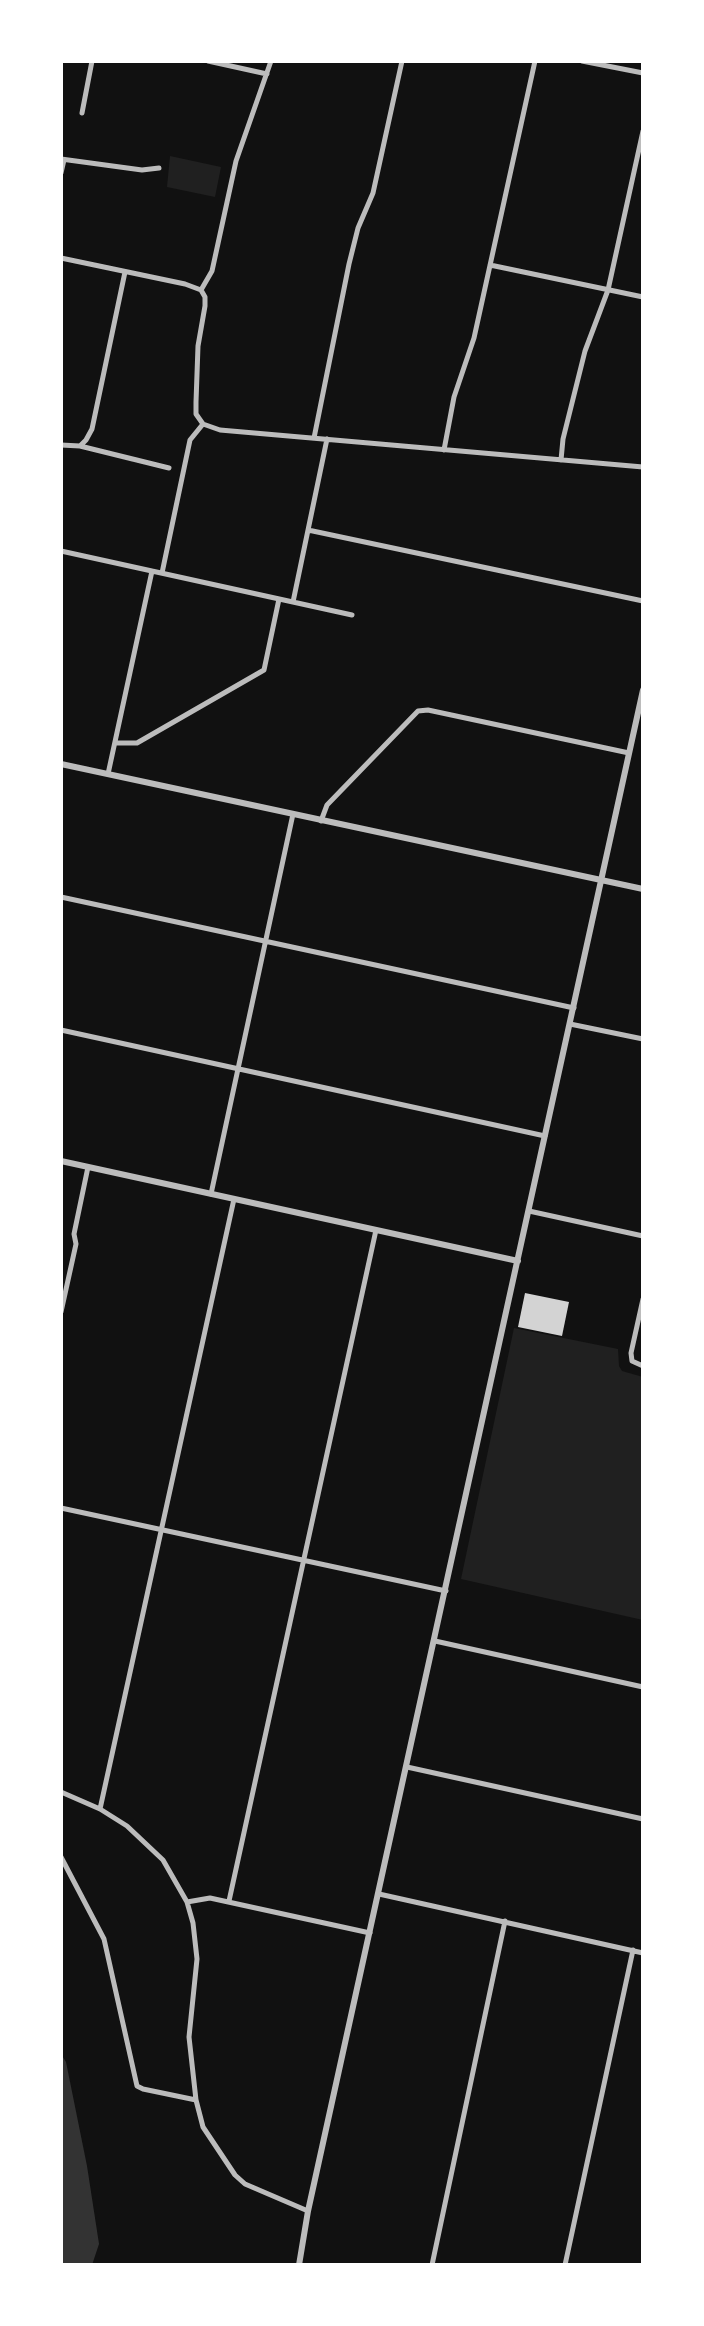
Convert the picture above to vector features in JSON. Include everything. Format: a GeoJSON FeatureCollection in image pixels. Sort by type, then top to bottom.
{"type":"FeatureCollection","features":[{"type":"Feature","properties":{"kind":"street"},"geometry":{"type":"LineString","coordinates":[[82,113],[92,61]]}},
{"type":"Feature","properties":{"kind":"street"},"geometry":{"type":"LineString","coordinates":[[208,61],[267,74]]}},
{"type":"Feature","properties":{"kind":"street"},"geometry":{"type":"LineString","coordinates":[[201,290],[212,271],[236,161],[271,61]]}},
{"type":"Feature","properties":{"kind":"street"},"geometry":{"type":"LineString","coordinates":[[314,438],[349,264],[358,228],[373,193],[402,61]]}},
{"type":"Feature","properties":{"kind":"street"},"geometry":{"type":"LineString","coordinates":[[444,450],[454,397],[474,338],[535,61]]}},
{"type":"Feature","properties":{"kind":"street"},"geometry":{"type":"LineString","coordinates":[[582,61],[643,73]]}},
{"type":"Feature","properties":{"kind":"street"},"geometry":{"type":"LineString","coordinates":[[561,460],[585,351],[608,290],[643,131]]}},
{"type":"Feature","properties":{"kind":"street"},"geometry":{"type":"LineString","coordinates":[[61,173],[63,159],[142,170],[159,168]]}},
{"type":"Feature","properties":{"kind":"street"},"geometry":{"type":"LineString","coordinates":[[61,258],[185,284],[201,290],[205,297],[205,306],[198,346],[196,414],[202,424],[215,429],[643,467]]}},
{"type":"Feature","properties":{"kind":"street"},"geometry":{"type":"LineString","coordinates":[[490,265],[643,297]]}},
{"type":"Feature","properties":{"kind":"street"},"geometry":{"type":"LineString","coordinates":[[80,446],[92,429],[125,272]]}},
{"type":"Feature","properties":{"kind":"street"},"geometry":{"type":"LineString","coordinates":[[162,573],[190,440],[202,424]]}},
{"type":"Feature","properties":{"kind":"street"},"geometry":{"type":"LineString","coordinates":[[293,602],[327,439]]}},
{"type":"Feature","properties":{"kind":"street"},"geometry":{"type":"LineString","coordinates":[[61,445],[80,446],[169,468]]}},
{"type":"Feature","properties":{"kind":"street"},"geometry":{"type":"LineString","coordinates":[[309,530],[643,601]]}},
{"type":"Feature","properties":{"kind":"street"},"geometry":{"type":"LineString","coordinates":[[61,551],[352,615]]}},
{"type":"Feature","properties":{"kind":"street"},"geometry":{"type":"LineString","coordinates":[[108,774],[152,571]]}},
{"type":"Feature","properties":{"kind":"street"},"geometry":{"type":"LineString","coordinates":[[116,743],[136,743],[264,670],[279,599]]}},
{"type":"Feature","properties":{"kind":"street"},"geometry":{"type":"LineString","coordinates":[[299,2265],[308,2211],[643,690]]}},
{"type":"Feature","properties":{"kind":"street"},"geometry":{"type":"LineString","coordinates":[[321,821],[327,804],[418,711],[428,709],[629,753]]}},
{"type":"Feature","properties":{"kind":"street"},"geometry":{"type":"LineString","coordinates":[[61,764],[643,889]]}},
{"type":"Feature","properties":{"kind":"street"},"geometry":{"type":"LineString","coordinates":[[211,1194],[293,814]]}},
{"type":"Feature","properties":{"kind":"street"},"geometry":{"type":"LineString","coordinates":[[61,897],[574,1008]]}},
{"type":"Feature","properties":{"kind":"street"},"geometry":{"type":"LineString","coordinates":[[570,1024],[643,1039]]}},
{"type":"Feature","properties":{"kind":"street"},"geometry":{"type":"LineString","coordinates":[[61,1030],[545,1136]]}},
{"type":"Feature","properties":{"kind":"street"},"geometry":{"type":"LineString","coordinates":[[61,1161],[518,1261]]}},
{"type":"Feature","properties":{"kind":"street"},"geometry":{"type":"LineString","coordinates":[[61,1312],[76,1244],[74,1234],[88,1167]]}},
{"type":"Feature","properties":{"kind":"street"},"geometry":{"type":"LineString","coordinates":[[100,1809],[234,1199]]}},
{"type":"Feature","properties":{"kind":"street"},"geometry":{"type":"LineString","coordinates":[[529,1211],[643,1236]]}},
{"type":"Feature","properties":{"kind":"street"},"geometry":{"type":"LineString","coordinates":[[229,1901],[376,1230]]}},
{"type":"Feature","properties":{"kind":"street"},"geometry":{"type":"LineString","coordinates":[[643,1299],[631,1353],[632,1361],[643,1366]]}},
{"type":"Feature","properties":{"kind":"street"},"geometry":{"type":"LineString","coordinates":[[61,1508],[446,1591]]}},
{"type":"Feature","properties":{"kind":"street"},"geometry":{"type":"LineString","coordinates":[[435,1641],[643,1687]]}},
{"type":"Feature","properties":{"kind":"street"},"geometry":{"type":"LineString","coordinates":[[407,1767],[643,1819]]}},
{"type":"Feature","properties":{"kind":"street"},"geometry":{"type":"LineString","coordinates":[[61,1792],[100,1809],[127,1826],[163,1860],[187,1902],[193,1923],[197,1959],[190,2037],[196,2100],[203,2127],[235,2175],[245,2185],[308,2211]]}},
{"type":"Feature","properties":{"kind":"street"},"geometry":{"type":"LineString","coordinates":[[61,1857],[104,1939],[137,2085],[143,2089],[196,2100]]}},
{"type":"Feature","properties":{"kind":"street"},"geometry":{"type":"LineString","coordinates":[[379,1894],[643,1953]]}},
{"type":"Feature","properties":{"kind":"street"},"geometry":{"type":"LineString","coordinates":[[187,1902],[210,1898],[229,1901],[369,1933]]}},
{"type":"Feature","properties":{"kind":"street"},"geometry":{"type":"LineString","coordinates":[[432,2265],[505,1921]]}},
{"type":"Feature","properties":{"kind":"street"},"geometry":{"type":"LineString","coordinates":[[565,2265],[633,1951]]}},
{"type":"Feature","properties":{"kind":"shaded area"},"geometry":{"type":"Polygon","coordinates":[[[170,156],[221,167],[215,197],[167,187],[170,156]]]}},
{"type":"Feature","properties":{"kind":"shaded area"},"geometry":{"type":"Polygon","coordinates":[[[514,1328],[618,1349],[622,1371],[643,1377],[643,1620],[461,1579],[514,1328]]]}},
{"type":"Feature","properties":{"kind":"shaded area"},"geometry":{"type":"Polygon","coordinates":[[[61,2054],[66,2062],[87,2166],[99,2244],[92,2265],[61,2265],[61,2054]]]}},
{"type":"Feature","properties":{"kind":"building"},"geometry":{"type":"Polygon","coordinates":[[[525,1293],[569,1302],[562,1336],[518,1327],[525,1293]]]}}]}
